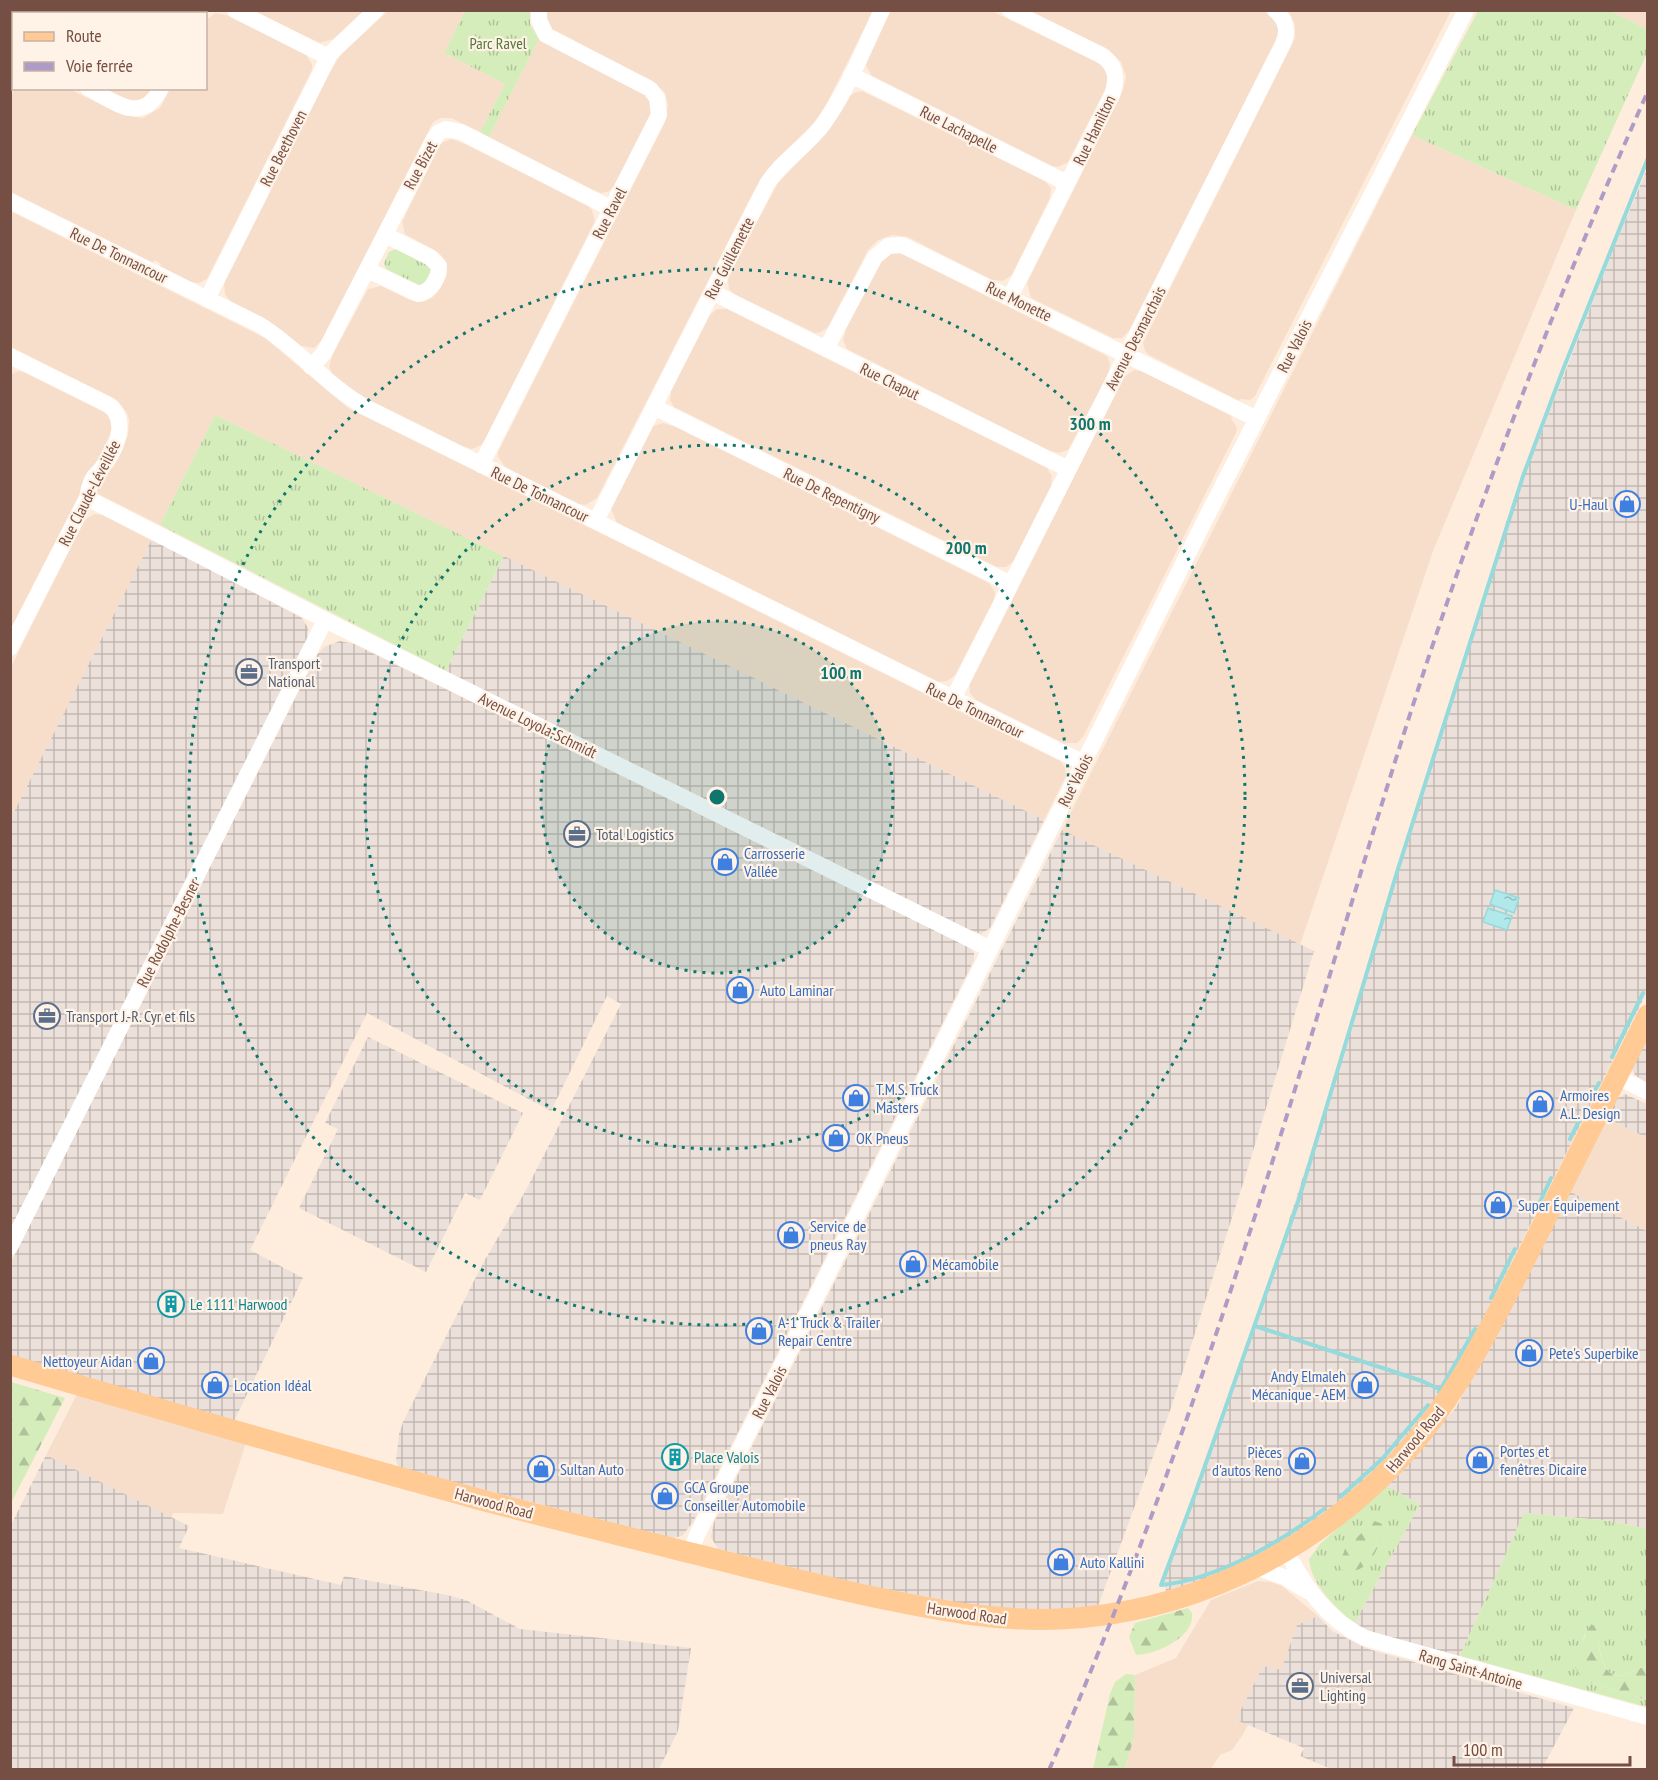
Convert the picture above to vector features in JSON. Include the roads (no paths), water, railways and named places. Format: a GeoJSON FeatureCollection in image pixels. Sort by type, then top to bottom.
{"type":"FeatureCollection","features":[{"type":"Feature","properties":{"kind":"main road","name":"Harwood Road"},"geometry":{"type":"LineString","coordinates":[[10,1365],[423,1484],[906,1604],[974,1616],[1019,1619],[1080,1617],[1142,1608],[1205,1590],[1256,1568],[1286,1551],[1323,1527],[1375,1484],[1406,1453],[1443,1408],[1503,1305],[1647,1015]]}},
{"type":"Feature","properties":{"kind":"street"},"geometry":{"type":"LineString","coordinates":[[235,10],[328,57]]}},
{"type":"Feature","properties":{"kind":"street","name":"Rue Beethoven"},"geometry":{"type":"LineString","coordinates":[[207,299],[328,57],[376,10]]}},
{"type":"Feature","properties":{"kind":"street","name":"Rue Ravel"},"geometry":{"type":"LineString","coordinates":[[481,465],[656,122],[659,110],[657,98],[650,89],[546,35],[539,20],[539,10]]}},
{"type":"Feature","properties":{"kind":"street","name":"Rue Guillemette"},"geometry":{"type":"LineString","coordinates":[[596,521],[772,177],[823,124],[851,75],[882,10]]}},
{"type":"Feature","properties":{"kind":"street","name":"Rue Hamilton"},"geometry":{"type":"LineString","coordinates":[[1010,10],[1101,55],[1112,65],[1116,74],[1112,95],[1011,297]]}},
{"type":"Feature","properties":{"kind":"street","name":"Avenue Desmarchais"},"geometry":{"type":"LineString","coordinates":[[953,699],[1283,44],[1287,33],[1286,25],[1282,16],[1275,10]]}},
{"type":"Feature","properties":{"kind":"street","name":"Rue Valois"},"geometry":{"type":"LineString","coordinates":[[690,1552],[990,949],[1432,72],[1466,10]]}},
{"type":"Feature","properties":{"kind":"street","name":"Rue Lachapelle"},"geometry":{"type":"LineString","coordinates":[[851,75],[1067,183]]}},
{"type":"Feature","properties":{"kind":"street"},"geometry":{"type":"LineString","coordinates":[[91,90],[118,104],[136,109],[144,108],[151,103],[160,90]]}},
{"type":"Feature","properties":{"kind":"street","name":"Rue Bizet"},"geometry":{"type":"LineString","coordinates":[[311,367],[324,353],[439,132],[446,129],[455,130],[612,209]]}},
{"type":"Feature","properties":{"kind":"street","name":"Rue De Tonnancour"},"geometry":{"type":"LineString","coordinates":[[10,201],[267,330],[352,400],[1084,763]]}},
{"type":"Feature","properties":{"kind":"street"},"geometry":{"type":"LineString","coordinates":[[368,270],[418,294],[428,290],[437,276],[439,266],[430,257],[385,235]]}},
{"type":"Feature","properties":{"kind":"street","name":"Rue Monette"},"geometry":{"type":"LineString","coordinates":[[826,350],[872,261],[881,250],[898,244],[1011,297],[1257,419]]}},
{"type":"Feature","properties":{"kind":"street","name":"Rue Chaput"},"geometry":{"type":"LineString","coordinates":[[712,292],[1068,469]]}},
{"type":"Feature","properties":{"kind":"street","name":"Rue Claude-Léveillée"},"geometry":{"type":"LineString","coordinates":[[10,356],[110,405],[120,421],[118,437],[103,467],[92,480],[87,498],[10,648]]}},
{"type":"Feature","properties":{"kind":"street","name":"Rue De Repentigny"},"geometry":{"type":"LineString","coordinates":[[654,406],[1011,584]]}},
{"type":"Feature","properties":{"kind":"street","name":"Avenue Loyola-Schmidt"},"geometry":{"type":"LineString","coordinates":[[87,498],[325,620],[990,949]]}},
{"type":"Feature","properties":{"kind":"street","name":"Rue Rodolphe-Besner"},"geometry":{"type":"LineString","coordinates":[[10,1246],[325,620]]}},
{"type":"Feature","properties":{"kind":"street"},"geometry":{"type":"LineString","coordinates":[[1617,1077],[1647,1092]]}},
{"type":"Feature","properties":{"kind":"street","name":"Rang Saint-Antoine"},"geometry":{"type":"LineString","coordinates":[[1286,1551],[1310,1593]]}},
{"type":"Feature","properties":{"kind":"street","name":"Rang Saint-Antoine"},"geometry":{"type":"LineString","coordinates":[[1256,1568],[1284,1577],[1310,1593],[1337,1620],[1368,1640],[1647,1718]]}},
{"type":"Feature","properties":{"kind":"water"},"geometry":{"type":"Polygon","coordinates":[[[1495,890],[1519,898],[1514,913],[1490,904],[1495,890]]]}},
{"type":"Feature","properties":{"kind":"water"},"geometry":{"type":"Polygon","coordinates":[[[1488,908],[1512,916],[1507,930],[1483,922],[1488,908]]]}},
{"type":"Feature","properties":{"kind":"waterway"},"geometry":{"type":"LineString","coordinates":[[1324,1509],[1247,1558],[1204,1575],[1161,1585],[1298,1202],[1397,872],[1523,476],[1648,158]]}},
{"type":"Feature","properties":{"kind":"waterway"},"geometry":{"type":"LineString","coordinates":[[1612,1057],[1643,993]]}},
{"type":"Feature","properties":{"kind":"waterway"},"geometry":{"type":"LineString","coordinates":[[1591,1097],[1599,1083]]}},
{"type":"Feature","properties":{"kind":"waterway"},"geometry":{"type":"LineString","coordinates":[[1570,1139],[1579,1121]]}},
{"type":"Feature","properties":{"kind":"waterway"},"geometry":{"type":"LineString","coordinates":[[1540,1202],[1551,1178]]}},
{"type":"Feature","properties":{"kind":"waterway"},"geometry":{"type":"LineString","coordinates":[[1491,1298],[1515,1249]]}},
{"type":"Feature","properties":{"kind":"waterway"},"geometry":{"type":"LineString","coordinates":[[1255,1326],[1422,1381],[1441,1390]]}},
{"type":"Feature","properties":{"kind":"waterway"},"geometry":{"type":"LineString","coordinates":[[1439,1392],[1475,1329]]}},
{"type":"Feature","properties":{"kind":"waterway"},"geometry":{"type":"LineString","coordinates":[[1340,1497],[1382,1459],[1428,1405]]}},
{"type":"Feature","properties":{"kind":"railway"},"geometry":{"type":"LineString","coordinates":[[1049,1770],[1133,1564],[1209,1356],[1277,1147],[1428,659],[1478,515],[1559,302],[1648,91]]}},
{"type":"Feature","properties":{"kind":"place","name":"U-Haul"},"geometry":{"type":"Point","coordinates":[1627,504]}},
{"type":"Feature","properties":{"kind":"place","name":"Transport National"},"geometry":{"type":"Point","coordinates":[249,672]}},
{"type":"Feature","properties":{"kind":"place","name":"Total Logistics"},"geometry":{"type":"Point","coordinates":[577,834]}},
{"type":"Feature","properties":{"kind":"place","name":"Carrosserie Vallée"},"geometry":{"type":"Point","coordinates":[725,862]}},
{"type":"Feature","properties":{"kind":"place","name":"Auto Laminar"},"geometry":{"type":"Point","coordinates":[740,990]}},
{"type":"Feature","properties":{"kind":"place","name":"Transport J.-R. Cyr et fils"},"geometry":{"type":"Point","coordinates":[47,1016]}},
{"type":"Feature","properties":{"kind":"place","name":"T.M.S. Truck Masters"},"geometry":{"type":"Point","coordinates":[856,1098]}},
{"type":"Feature","properties":{"kind":"place","name":"Armoires A.L. Design"},"geometry":{"type":"Point","coordinates":[1540,1104]}},
{"type":"Feature","properties":{"kind":"place","name":"OK Pneus"},"geometry":{"type":"Point","coordinates":[836,1138]}},
{"type":"Feature","properties":{"kind":"place","name":"Super Équipement"},"geometry":{"type":"Point","coordinates":[1498,1205]}},
{"type":"Feature","properties":{"kind":"place","name":"Service de pneus Ray"},"geometry":{"type":"Point","coordinates":[791,1235]}},
{"type":"Feature","properties":{"kind":"place","name":"Mécamobile"},"geometry":{"type":"Point","coordinates":[913,1264]}},
{"type":"Feature","properties":{"kind":"place","name":"Le 1111 Harwood"},"geometry":{"type":"Point","coordinates":[171,1304]}},
{"type":"Feature","properties":{"kind":"place","name":"A-1 Truck & Trailer Repair Centre"},"geometry":{"type":"Point","coordinates":[759,1331]}},
{"type":"Feature","properties":{"kind":"place","name":"Pete's Superbike"},"geometry":{"type":"Point","coordinates":[1529,1353]}},
{"type":"Feature","properties":{"kind":"place","name":"Nettoyeur Aidan"},"geometry":{"type":"Point","coordinates":[151,1361]}},
{"type":"Feature","properties":{"kind":"place","name":"Location Idéal"},"geometry":{"type":"Point","coordinates":[215,1385]}},
{"type":"Feature","properties":{"kind":"place","name":"Andy Elmaleh Mécanique - AEM"},"geometry":{"type":"Point","coordinates":[1365,1385]}},
{"type":"Feature","properties":{"kind":"place","name":"Place Valois"},"geometry":{"type":"Point","coordinates":[675,1457]}},
{"type":"Feature","properties":{"kind":"place","name":"Portes et fenêtres Dicaire"},"geometry":{"type":"Point","coordinates":[1480,1460]}},
{"type":"Feature","properties":{"kind":"place","name":"Pièces d'autos Reno"},"geometry":{"type":"Point","coordinates":[1302,1461]}},
{"type":"Feature","properties":{"kind":"place","name":"Sultan Auto"},"geometry":{"type":"Point","coordinates":[541,1469]}},
{"type":"Feature","properties":{"kind":"place","name":"GCA Groupe Conseiller Automobile"},"geometry":{"type":"Point","coordinates":[665,1496]}},
{"type":"Feature","properties":{"kind":"place","name":"Auto Kallini"},"geometry":{"type":"Point","coordinates":[1061,1562]}},
{"type":"Feature","properties":{"kind":"place","name":"Universal Lighting"},"geometry":{"type":"Point","coordinates":[1300,1686]}},
{"type":"Feature","properties":{"kind":"park label","name":"Parc Ravel"},"geometry":{"type":"Point","coordinates":[498,43]}}]}
